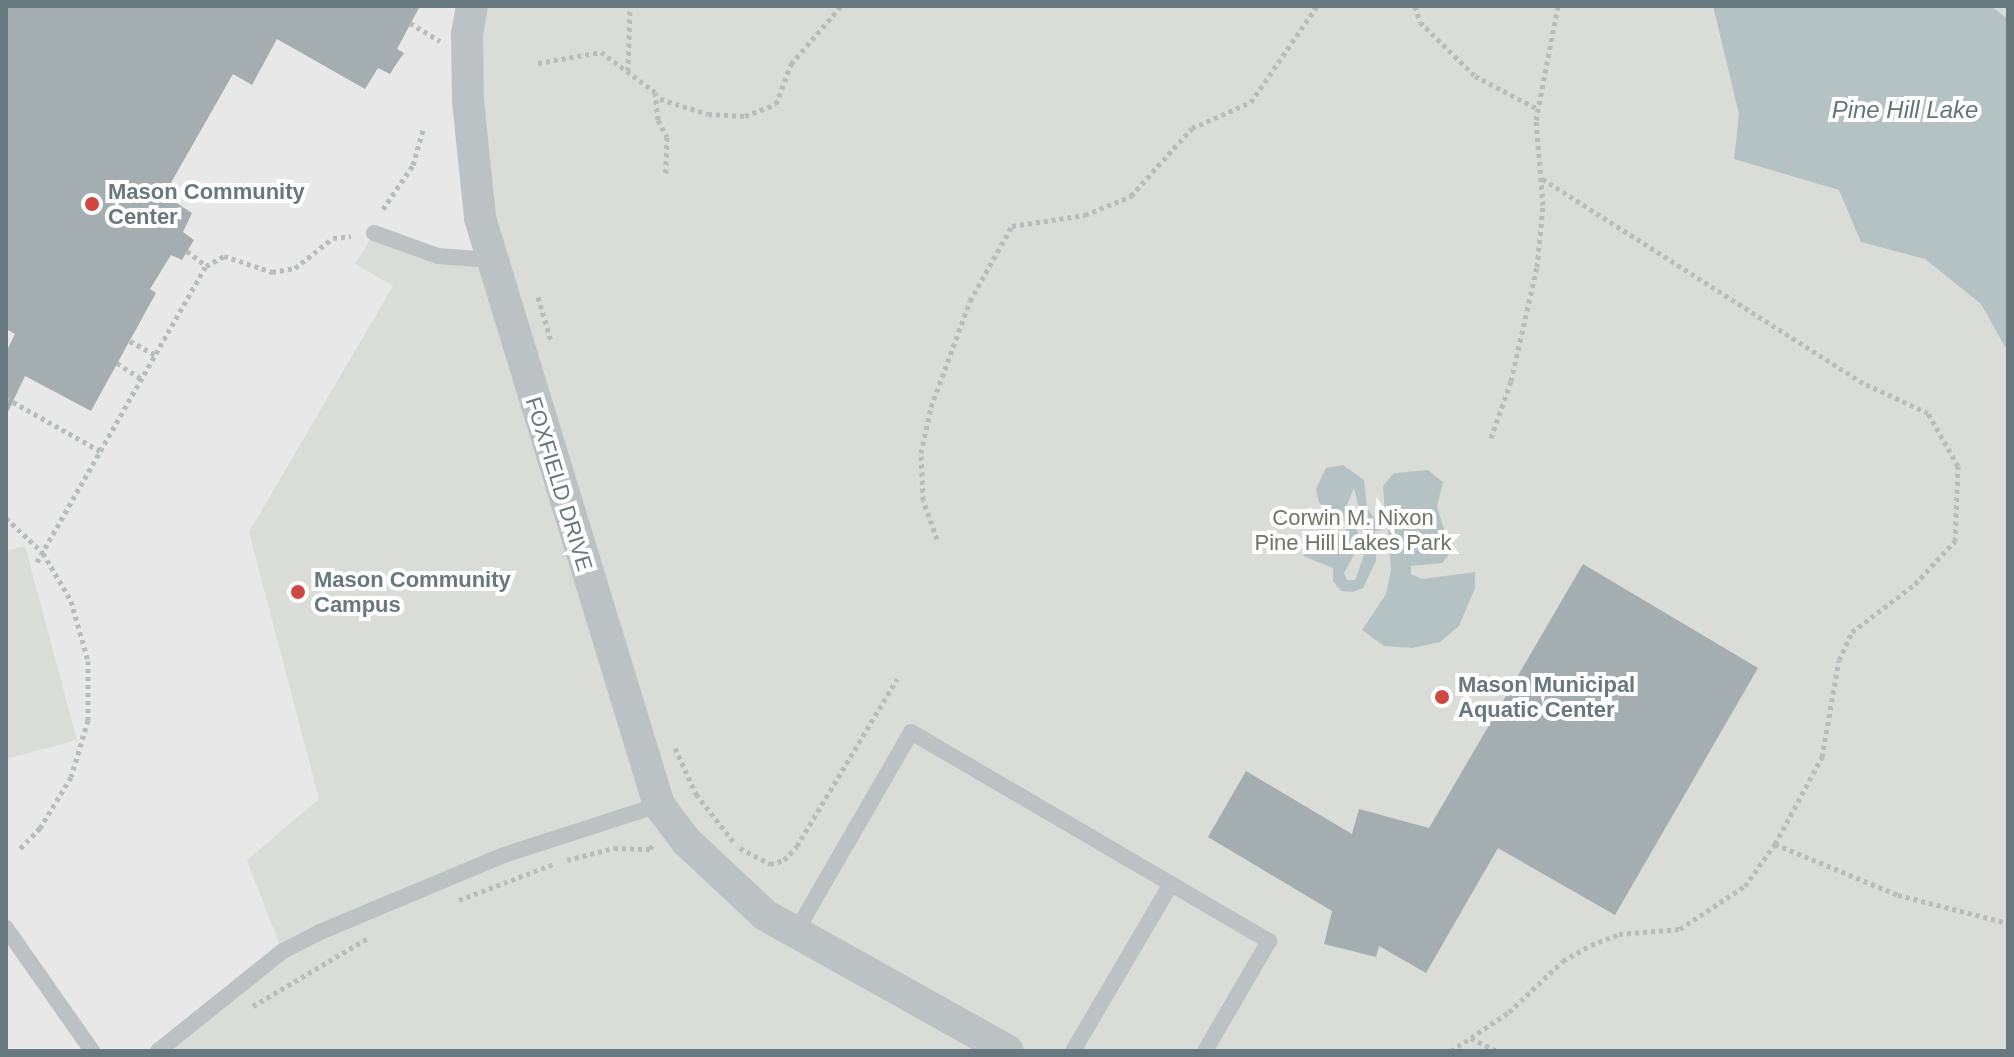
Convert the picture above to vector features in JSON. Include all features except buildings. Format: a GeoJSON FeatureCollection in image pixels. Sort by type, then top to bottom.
{"type":"FeatureCollection","features":[{"type":"Feature","properties":{"kind":"street","name":"FOXFIELD DRIVE"},"geometry":{"type":"LineString","coordinates":[[472,6],[467,35],[469,121],[480,218],[659,805],[686,841],[765,915],[794,935],[1008,1051]]}},
{"type":"Feature","properties":{"kind":"lane"},"geometry":{"type":"LineString","coordinates":[[374,233],[438,256],[492,260]]}},
{"type":"Feature","properties":{"kind":"lane"},"geometry":{"type":"LineString","coordinates":[[794,935],[911,732],[1269,941],[1205,1051]]}},
{"type":"Feature","properties":{"kind":"lane"},"geometry":{"type":"LineString","coordinates":[[158,1051],[283,951],[320,932],[504,855],[659,805]]}},
{"type":"Feature","properties":{"kind":"lane"},"geometry":{"type":"LineString","coordinates":[[1073,1051],[1171,884]]}},
{"type":"Feature","properties":{"kind":"lane"},"geometry":{"type":"LineString","coordinates":[[6,928],[92,1051]]}},
{"type":"Feature","properties":{"kind":"path"},"geometry":{"type":"LineString","coordinates":[[628,72],[630,6]]}},
{"type":"Feature","properties":{"kind":"path"},"geometry":{"type":"LineString","coordinates":[[538,63],[601,52],[660,99],[708,114],[745,116],[776,104],[791,64],[841,6]]}},
{"type":"Feature","properties":{"kind":"path"},"geometry":{"type":"LineString","coordinates":[[937,539],[923,500],[921,453],[931,407],[970,301],[1012,226],[1085,215],[1131,196],[1192,128],[1251,102],[1317,6]]}},
{"type":"Feature","properties":{"kind":"path"},"geometry":{"type":"LineString","coordinates":[[1415,6],[1420,22],[1475,76],[1537,108]]}},
{"type":"Feature","properties":{"kind":"path"},"geometry":{"type":"LineString","coordinates":[[1491,438],[1532,296],[1543,205],[1537,108],[1558,6]]}},
{"type":"Feature","properties":{"kind":"path"},"geometry":{"type":"LineString","coordinates":[[410,23],[444,43]]}},
{"type":"Feature","properties":{"kind":"path"},"geometry":{"type":"LineString","coordinates":[[660,99],[658,120],[667,137],[666,175]]}},
{"type":"Feature","properties":{"kind":"path"},"geometry":{"type":"LineString","coordinates":[[383,209],[413,165],[423,129]]}},
{"type":"Feature","properties":{"kind":"path"},"geometry":{"type":"LineString","coordinates":[[1451,1051],[1509,1012],[1563,961],[1591,945],[1619,934],[1680,929],[1715,909],[1745,886],[1775,844],[1822,757],[1839,660],[1852,632],[1915,584],[1955,541],[1958,466],[1928,413],[1863,383],[1541,178]]}},
{"type":"Feature","properties":{"kind":"path"},"geometry":{"type":"LineString","coordinates":[[37,562],[206,266],[224,256],[272,272],[295,268],[333,238],[351,236]]}},
{"type":"Feature","properties":{"kind":"path"},"geometry":{"type":"LineString","coordinates":[[187,251],[206,266]]}},
{"type":"Feature","properties":{"kind":"path"},"geometry":{"type":"LineString","coordinates":[[537,295],[554,350]]}},
{"type":"Feature","properties":{"kind":"path"},"geometry":{"type":"LineString","coordinates":[[130,341],[155,355]]}},
{"type":"Feature","properties":{"kind":"path"},"geometry":{"type":"LineString","coordinates":[[117,363],[142,379]]}},
{"type":"Feature","properties":{"kind":"path"},"geometry":{"type":"LineString","coordinates":[[6,398],[100,451]]}},
{"type":"Feature","properties":{"kind":"path"},"geometry":{"type":"LineString","coordinates":[[6,518],[43,553],[71,601],[88,661],[88,720],[71,777],[40,828],[19,850]]}},
{"type":"Feature","properties":{"kind":"path"},"geometry":{"type":"LineString","coordinates":[[670,734],[706,806],[733,842],[770,864],[784,860],[797,846],[897,679]]}},
{"type":"Feature","properties":{"kind":"path"},"geometry":{"type":"LineString","coordinates":[[446,905],[560,862],[614,848],[650,849],[655,840]]}},
{"type":"Feature","properties":{"kind":"path"},"geometry":{"type":"LineString","coordinates":[[1775,844],[1898,895],[2008,923]]}},
{"type":"Feature","properties":{"kind":"path"},"geometry":{"type":"LineString","coordinates":[[250,1009],[374,935]]}},
{"type":"Feature","properties":{"kind":"path"},"geometry":{"type":"LineString","coordinates":[[1471,1038],[1496,1051]]}},
{"type":"Feature","properties":{"kind":"shaded area","name":"Mason Community Campus"},"geometry":{"type":"Polygon","coordinates":[[[6,6],[472,6],[647,779],[158,1051],[6,1051],[6,6]]]}},
{"type":"Feature","properties":{"kind":"green space","name":"Corwin M. Nixon Pine Hill Lakes Park"},"geometry":{"type":"Polygon","coordinates":[[[472,6],[2008,6],[2008,1051],[158,1051],[282,951],[247,860],[319,799],[249,532],[393,286],[355,264],[374,233],[438,256],[491,260],[472,6]]]}},
{"type":"Feature","properties":{"kind":"green space"},"geometry":{"type":"Polygon","coordinates":[[[25,546],[77,740],[6,759],[6,551],[25,546]]]}},
{"type":"Feature","properties":{"kind":"water","name":"Pine Hill Lake"},"geometry":{"type":"Polygon","coordinates":[[[1713,6],[1991,6],[2008,19],[2008,352],[1981,304],[1925,259],[1861,242],[1839,190],[1734,159],[1739,114],[1713,6]]]}},
{"type":"Feature","properties":{"kind":"water"},"geometry":{"type":"Polygon","coordinates":[[[1343,465],[1364,480],[1367,508],[1375,519],[1385,515],[1383,486],[1394,473],[1428,470],[1443,482],[1437,506],[1451,552],[1442,563],[1411,566],[1411,574],[1422,579],[1475,572],[1475,588],[1459,626],[1440,642],[1412,648],[1384,646],[1362,630],[1386,594],[1391,570],[1388,528],[1375,531],[1376,561],[1363,588],[1353,592],[1341,591],[1333,581],[1333,568],[1303,556],[1321,525],[1347,538],[1344,521],[1319,503],[1316,489],[1326,468],[1343,465]],[[1354,488],[1345,510],[1358,532],[1358,547],[1344,573],[1347,580],[1355,580],[1368,544],[1354,488]]]}},
{"type":"Feature","properties":{"kind":"place","name":"Mason Community Center"},"geometry":{"type":"Point","coordinates":[92,204]}},
{"type":"Feature","properties":{"kind":"place","name":"Mason Community Campus"},"geometry":{"type":"Point","coordinates":[298,592]}},
{"type":"Feature","properties":{"kind":"place","name":"Mason Municipal Aquatic Center"},"geometry":{"type":"Point","coordinates":[1442,697]}}]}
